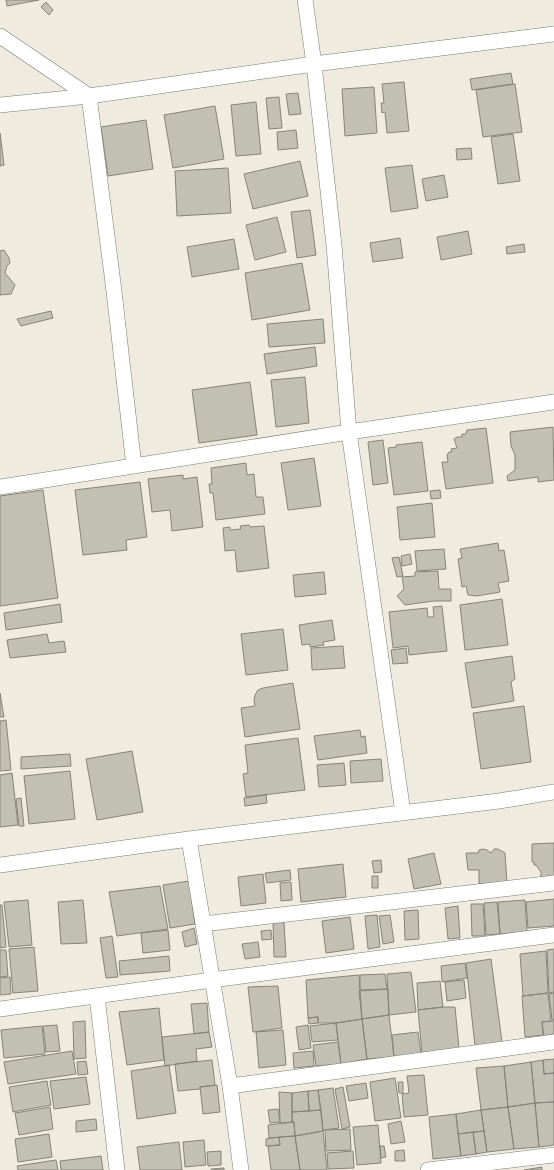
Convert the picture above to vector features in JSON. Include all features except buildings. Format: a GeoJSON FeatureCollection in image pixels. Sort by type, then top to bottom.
{"type":"FeatureCollection","features":[{"type":"Feature","properties":{"kind":"street"},"geometry":{"type":"LineString","coordinates":[[304,0],[314,64],[334,245],[349,432],[403,813]]}},
{"type":"Feature","properties":{"kind":"street"},"geometry":{"type":"LineString","coordinates":[[0,105],[89,96],[314,64],[554,34]]}},
{"type":"Feature","properties":{"kind":"street"},"geometry":{"type":"LineString","coordinates":[[0,36],[89,96],[113,283],[134,466]]}},
{"type":"Feature","properties":{"kind":"street"},"geometry":{"type":"LineString","coordinates":[[0,487],[349,432],[554,402]]}},
{"type":"Feature","properties":{"kind":"street"},"geometry":{"type":"LineString","coordinates":[[0,865],[189,839],[499,801],[554,792]]}},
{"type":"Feature","properties":{"kind":"street"},"geometry":{"type":"LineString","coordinates":[[189,839],[230,1086],[240,1170]]}},
{"type":"Feature","properties":{"kind":"street"},"geometry":{"type":"LineString","coordinates":[[203,924],[554,883]]}},
{"type":"Feature","properties":{"kind":"street"},"geometry":{"type":"LineString","coordinates":[[0,1009],[554,935]]}},
{"type":"Feature","properties":{"kind":"street"},"geometry":{"type":"LineString","coordinates":[[97,996],[117,1170]]}},
{"type":"Feature","properties":{"kind":"street"},"geometry":{"type":"LineString","coordinates":[[230,1086],[554,1042]]}},
{"type":"Feature","properties":{"kind":"street"},"geometry":{"type":"LineString","coordinates":[[428,1170],[554,1155]]}}]}
